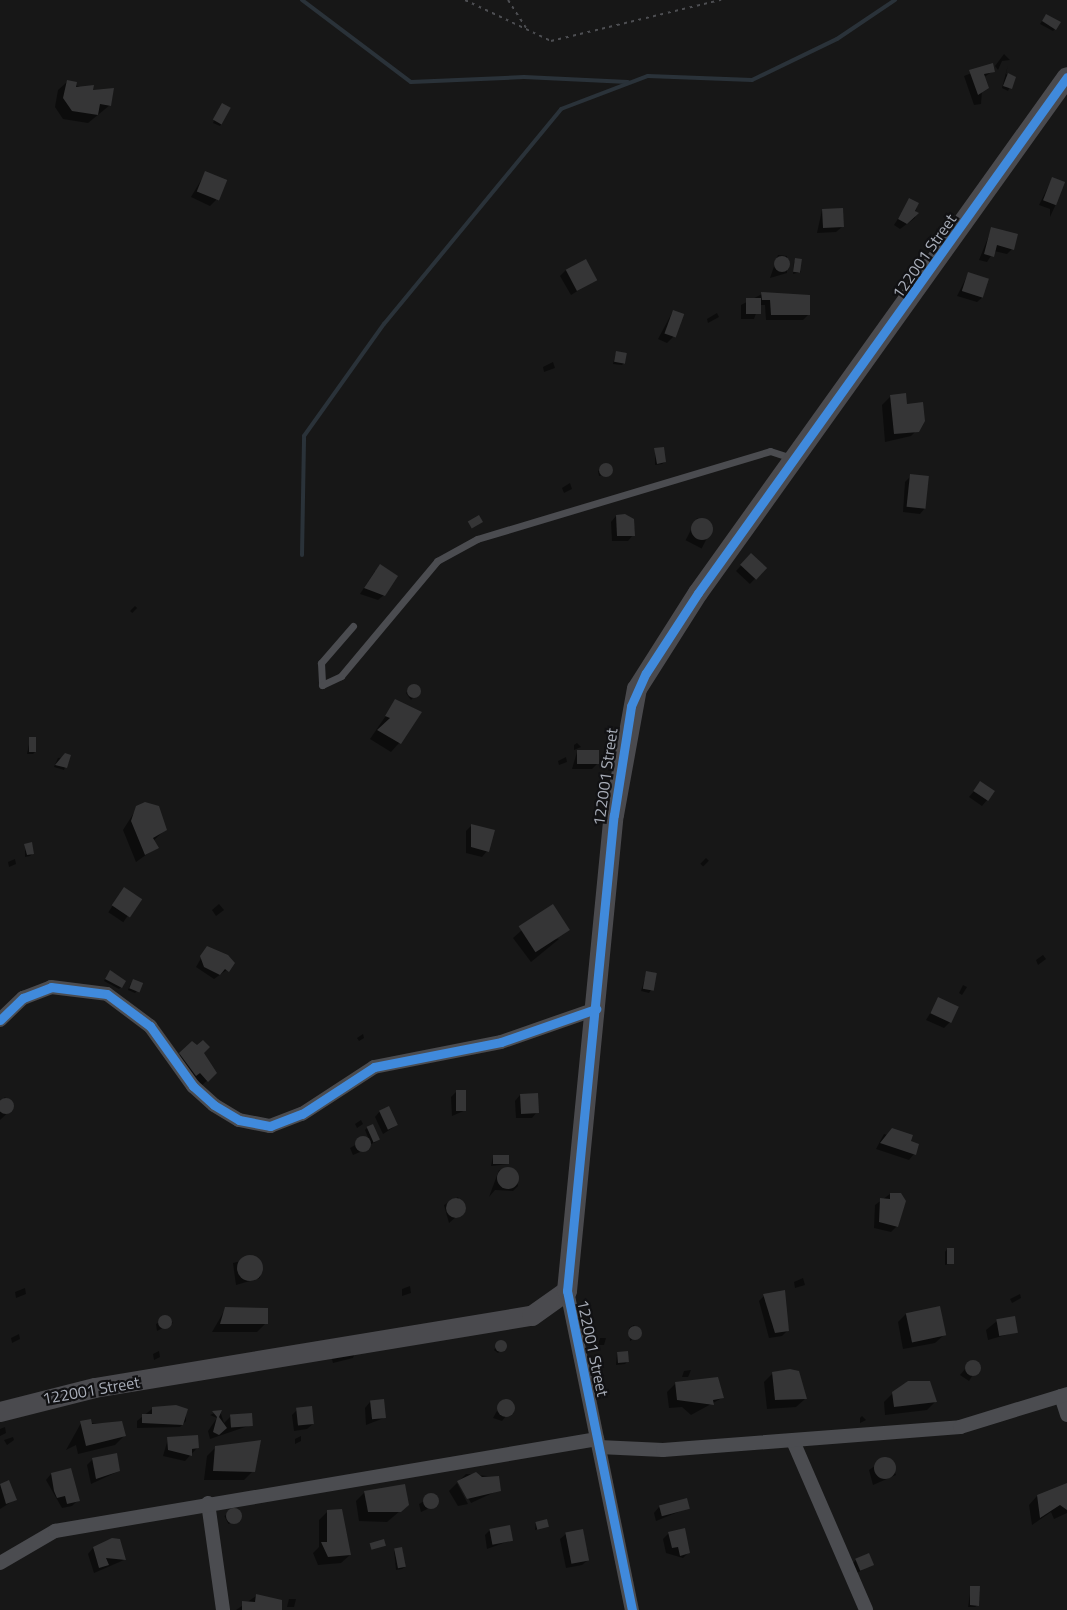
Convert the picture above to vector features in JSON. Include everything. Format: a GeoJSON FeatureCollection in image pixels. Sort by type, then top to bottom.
{"type":"FeatureCollection","features":[{"type":"Feature","properties":{"kind":"street","name":"122001 Street"},"geometry":{"type":"LineString","coordinates":[[632,1610],[567,1291],[614,814],[637,689],[698,593],[798,460],[1067,77]]}},
{"type":"Feature","properties":{"kind":"street"},"geometry":{"type":"LineString","coordinates":[[0,1020],[23,998],[51,987],[107,994],[150,1026],[193,1086],[214,1105],[239,1120],[270,1126],[302,1114],[374,1067],[478,1047],[596,1008]]}},
{"type":"Feature","properties":{"kind":"street","name":"122001 Street"},"geometry":{"type":"LineString","coordinates":[[0,1412],[95,1388],[532,1316],[567,1291]]}},
{"type":"Feature","properties":{"kind":"street"},"geometry":{"type":"LineString","coordinates":[[0,1563],[55,1531],[208,1503],[598,1443],[663,1450],[960,1427],[1064,1395],[1067,1415]]}},
{"type":"Feature","properties":{"kind":"street"},"geometry":{"type":"LineString","coordinates":[[793,1441],[866,1610]]}},
{"type":"Feature","properties":{"kind":"street"},"geometry":{"type":"LineString","coordinates":[[208,1503],[223,1610]]}},
{"type":"Feature","properties":{"kind":"lane"},"geometry":{"type":"LineString","coordinates":[[353,626],[321,663],[322,685],[341,676],[437,561],[477,539],[770,451],[798,460]]}},
{"type":"Feature","properties":{"kind":"path"},"geometry":{"type":"LineString","coordinates":[[465,0],[551,41],[721,0]]}},
{"type":"Feature","properties":{"kind":"path"},"geometry":{"type":"LineString","coordinates":[[508,0],[526,28]]}},
{"type":"Feature","properties":{"kind":"building"},"geometry":{"type":"Polygon","coordinates":[[[1046,14],[1061,22],[1056,30],[1042,21],[1046,14]]]}},
{"type":"Feature","properties":{"kind":"building"},"geometry":{"type":"Polygon","coordinates":[[[993,63],[995,72],[984,74],[989,88],[978,95],[969,70],[993,63]]]}},
{"type":"Feature","properties":{"kind":"building"},"geometry":{"type":"Polygon","coordinates":[[[1008,73],[1016,77],[1012,89],[1003,86],[1008,73]]]}},
{"type":"Feature","properties":{"kind":"building"},"geometry":{"type":"Polygon","coordinates":[[[67,80],[77,82],[76,87],[94,85],[93,90],[114,88],[111,106],[100,104],[98,115],[72,111],[63,98],[67,80]]]}},
{"type":"Feature","properties":{"kind":"building"},"geometry":{"type":"Polygon","coordinates":[[[222,103],[231,108],[222,124],[213,120],[222,103]]]}},
{"type":"Feature","properties":{"kind":"building"},"geometry":{"type":"Polygon","coordinates":[[[205,171],[227,180],[219,200],[197,191],[205,171]]]}},
{"type":"Feature","properties":{"kind":"building"},"geometry":{"type":"Polygon","coordinates":[[[1052,177],[1065,182],[1056,205],[1043,200],[1052,177]]]}},
{"type":"Feature","properties":{"kind":"building"},"geometry":{"type":"Polygon","coordinates":[[[909,198],[919,203],[915,211],[919,213],[907,224],[898,219],[909,198]]]}},
{"type":"Feature","properties":{"kind":"building"},"geometry":{"type":"Polygon","coordinates":[[[843,208],[844,227],[823,228],[822,209],[843,208]]]}},
{"type":"Feature","properties":{"kind":"building"},"geometry":{"type":"Polygon","coordinates":[[[991,227],[1018,234],[1014,250],[997,245],[994,257],[984,254],[991,227]]]}},
{"type":"Feature","properties":{"kind":"building"},"geometry":{"type":"Polygon","coordinates":[[[779,256],[785,256],[790,264],[788,270],[779,272],[774,267],[774,261],[779,256]]]}},
{"type":"Feature","properties":{"kind":"building"},"geometry":{"type":"Polygon","coordinates":[[[795,258],[802,259],[800,273],[793,272],[795,258]]]}},
{"type":"Feature","properties":{"kind":"building"},"geometry":{"type":"Polygon","coordinates":[[[586,259],[597,280],[577,291],[566,270],[586,259]]]}},
{"type":"Feature","properties":{"kind":"building"},"geometry":{"type":"Polygon","coordinates":[[[968,272],[989,279],[983,298],[962,291],[968,272]]]}},
{"type":"Feature","properties":{"kind":"building"},"geometry":{"type":"Polygon","coordinates":[[[761,292],[810,295],[810,315],[771,315],[770,300],[762,300],[761,292]]]}},
{"type":"Feature","properties":{"kind":"building"},"geometry":{"type":"Polygon","coordinates":[[[746,298],[761,298],[761,314],[746,314],[746,298]]]}},
{"type":"Feature","properties":{"kind":"building"},"geometry":{"type":"Polygon","coordinates":[[[673,310],[684,314],[676,338],[664,333],[673,310]]]}},
{"type":"Feature","properties":{"kind":"building"},"geometry":{"type":"Polygon","coordinates":[[[616,351],[627,353],[625,364],[614,362],[616,351]]]}},
{"type":"Feature","properties":{"kind":"building"},"geometry":{"type":"Polygon","coordinates":[[[906,393],[907,404],[923,402],[925,421],[919,432],[894,434],[890,395],[906,393]]]}},
{"type":"Feature","properties":{"kind":"building"},"geometry":{"type":"Polygon","coordinates":[[[664,447],[666,462],[657,464],[654,448],[664,447]]]}},
{"type":"Feature","properties":{"kind":"building"},"geometry":{"type":"Polygon","coordinates":[[[606,463],[611,465],[613,470],[611,475],[606,477],[601,475],[599,470],[601,465],[606,463]]]}},
{"type":"Feature","properties":{"kind":"building"},"geometry":{"type":"Polygon","coordinates":[[[910,474],[929,476],[925,509],[907,507],[910,474]]]}},
{"type":"Feature","properties":{"kind":"building"},"geometry":{"type":"Polygon","coordinates":[[[625,514],[634,519],[635,536],[617,536],[616,515],[625,514]]]}},
{"type":"Feature","properties":{"kind":"building"},"geometry":{"type":"Polygon","coordinates":[[[479,515],[483,522],[472,528],[468,522],[479,515]]]}},
{"type":"Feature","properties":{"kind":"building"},"geometry":{"type":"Polygon","coordinates":[[[702,518],[710,521],[713,529],[710,537],[702,540],[694,537],[691,529],[694,521],[702,518]]]}},
{"type":"Feature","properties":{"kind":"building"},"geometry":{"type":"Polygon","coordinates":[[[751,553],[767,568],[756,580],[740,565],[751,553]]]}},
{"type":"Feature","properties":{"kind":"building"},"geometry":{"type":"Polygon","coordinates":[[[380,564],[398,576],[385,596],[364,588],[380,564]]]}},
{"type":"Feature","properties":{"kind":"building"},"geometry":{"type":"Polygon","coordinates":[[[411,684],[417,684],[421,691],[417,698],[411,698],[407,694],[407,688],[411,684]]]}},
{"type":"Feature","properties":{"kind":"building"},"geometry":{"type":"Polygon","coordinates":[[[395,699],[422,712],[401,744],[377,730],[390,718],[385,716],[395,699]]]}},
{"type":"Feature","properties":{"kind":"building"},"geometry":{"type":"Polygon","coordinates":[[[29,737],[36,737],[36,752],[29,752],[29,737]]]}},
{"type":"Feature","properties":{"kind":"building"},"geometry":{"type":"Polygon","coordinates":[[[577,750],[599,750],[599,764],[577,764],[577,750]]]}},
{"type":"Feature","properties":{"kind":"building"},"geometry":{"type":"Polygon","coordinates":[[[65,753],[71,755],[67,768],[55,765],[65,753]]]}},
{"type":"Feature","properties":{"kind":"building"},"geometry":{"type":"Polygon","coordinates":[[[980,781],[995,791],[988,801],[973,791],[980,781]]]}},
{"type":"Feature","properties":{"kind":"building"},"geometry":{"type":"Polygon","coordinates":[[[145,802],[159,806],[167,830],[153,838],[159,848],[145,855],[131,821],[136,806],[145,802]]]}},
{"type":"Feature","properties":{"kind":"building"},"geometry":{"type":"Polygon","coordinates":[[[471,824],[495,830],[489,852],[471,847],[471,824]]]}},
{"type":"Feature","properties":{"kind":"building"},"geometry":{"type":"Polygon","coordinates":[[[32,842],[34,854],[27,855],[24,844],[32,842]]]}},
{"type":"Feature","properties":{"kind":"building"},"geometry":{"type":"Polygon","coordinates":[[[124,887],[142,899],[130,918],[112,905],[124,887]]]}},
{"type":"Feature","properties":{"kind":"building"},"geometry":{"type":"Polygon","coordinates":[[[553,904],[570,930],[535,952],[519,926],[553,904]]]}},
{"type":"Feature","properties":{"kind":"building"},"geometry":{"type":"Polygon","coordinates":[[[207,946],[228,955],[235,963],[229,972],[225,969],[220,975],[204,967],[200,956],[207,946]]]}},
{"type":"Feature","properties":{"kind":"building"},"geometry":{"type":"Polygon","coordinates":[[[110,970],[126,981],[122,988],[105,979],[110,970]]]}},
{"type":"Feature","properties":{"kind":"building"},"geometry":{"type":"Polygon","coordinates":[[[646,971],[657,973],[654,991],[643,989],[646,971]]]}},
{"type":"Feature","properties":{"kind":"building"},"geometry":{"type":"Polygon","coordinates":[[[133,979],[143,983],[139,992],[129,988],[133,979]]]}},
{"type":"Feature","properties":{"kind":"building"},"geometry":{"type":"Polygon","coordinates":[[[938,997],[959,1007],[951,1023],[930,1013],[938,997]]]}},
{"type":"Feature","properties":{"kind":"building"},"geometry":{"type":"Polygon","coordinates":[[[203,1040],[210,1047],[204,1053],[217,1073],[208,1082],[200,1073],[196,1076],[179,1053],[192,1041],[197,1045],[203,1040]]]}},
{"type":"Feature","properties":{"kind":"building"},"geometry":{"type":"Polygon","coordinates":[[[456,1090],[466,1090],[466,1111],[456,1111],[456,1090]]]}},
{"type":"Feature","properties":{"kind":"building"},"geometry":{"type":"Polygon","coordinates":[[[538,1093],[539,1113],[521,1114],[520,1094],[538,1093]]]}},
{"type":"Feature","properties":{"kind":"building"},"geometry":{"type":"Polygon","coordinates":[[[3,1098],[9,1098],[14,1106],[12,1112],[3,1114],[-2,1109],[-2,1103],[3,1098]]]}},
{"type":"Feature","properties":{"kind":"building"},"geometry":{"type":"Polygon","coordinates":[[[389,1106],[398,1125],[388,1130],[379,1111],[389,1106]]]}},
{"type":"Feature","properties":{"kind":"building"},"geometry":{"type":"Polygon","coordinates":[[[373,1124],[380,1140],[374,1142],[367,1127],[373,1124]]]}},
{"type":"Feature","properties":{"kind":"building"},"geometry":{"type":"Polygon","coordinates":[[[892,1128],[913,1135],[911,1141],[919,1144],[916,1155],[880,1143],[892,1128]]]}},
{"type":"Feature","properties":{"kind":"building"},"geometry":{"type":"Polygon","coordinates":[[[363,1136],[369,1138],[371,1144],[369,1150],[363,1152],[357,1150],[355,1144],[357,1138],[363,1136]]]}},
{"type":"Feature","properties":{"kind":"building"},"geometry":{"type":"Polygon","coordinates":[[[493,1155],[509,1155],[509,1164],[493,1164],[493,1155]]]}},
{"type":"Feature","properties":{"kind":"building"},"geometry":{"type":"Polygon","coordinates":[[[508,1167],[516,1170],[519,1178],[516,1186],[508,1189],[500,1186],[497,1178],[500,1170],[508,1167]]]}},
{"type":"Feature","properties":{"kind":"building"},"geometry":{"type":"Polygon","coordinates":[[[890,1193],[901,1193],[906,1201],[898,1227],[879,1222],[880,1198],[890,1199],[890,1193]]]}},
{"type":"Feature","properties":{"kind":"building"},"geometry":{"type":"Polygon","coordinates":[[[456,1198],[463,1201],[466,1208],[463,1215],[456,1218],[449,1215],[446,1208],[449,1201],[456,1198]]]}},
{"type":"Feature","properties":{"kind":"building"},"geometry":{"type":"Polygon","coordinates":[[[947,1248],[954,1248],[954,1264],[947,1264],[947,1248]]]}},
{"type":"Feature","properties":{"kind":"building"},"geometry":{"type":"Polygon","coordinates":[[[250,1255],[259,1259],[263,1268],[259,1277],[250,1281],[241,1277],[237,1268],[241,1259],[250,1255]]]}},
{"type":"Feature","properties":{"kind":"building"},"geometry":{"type":"Polygon","coordinates":[[[785,1290],[789,1331],[775,1333],[763,1294],[785,1290]]]}},
{"type":"Feature","properties":{"kind":"building"},"geometry":{"type":"Polygon","coordinates":[[[940,1306],[946,1335],[912,1343],[906,1313],[940,1306]]]}},
{"type":"Feature","properties":{"kind":"building"},"geometry":{"type":"Polygon","coordinates":[[[225,1307],[268,1308],[268,1324],[220,1324],[225,1307]]]}},
{"type":"Feature","properties":{"kind":"building"},"geometry":{"type":"Polygon","coordinates":[[[162,1315],[168,1315],[172,1322],[168,1329],[162,1329],[158,1325],[158,1319],[162,1315]]]}},
{"type":"Feature","properties":{"kind":"building"},"geometry":{"type":"Polygon","coordinates":[[[1015,1316],[1018,1333],[999,1336],[996,1319],[1015,1316]]]}},
{"type":"Feature","properties":{"kind":"building"},"geometry":{"type":"Polygon","coordinates":[[[632,1326],[638,1326],[642,1333],[638,1340],[632,1340],[628,1336],[628,1330],[632,1326]]]}},
{"type":"Feature","properties":{"kind":"building"},"geometry":{"type":"Polygon","coordinates":[[[503,1340],[507,1346],[503,1352],[499,1352],[495,1344],[503,1340]]]}},
{"type":"Feature","properties":{"kind":"building"},"geometry":{"type":"Polygon","coordinates":[[[628,1351],[629,1362],[618,1363],[617,1352],[628,1351]]]}},
{"type":"Feature","properties":{"kind":"building"},"geometry":{"type":"Polygon","coordinates":[[[970,1360],[976,1360],[981,1368],[979,1374],[970,1376],[965,1371],[965,1365],[970,1360]]]}},
{"type":"Feature","properties":{"kind":"building"},"geometry":{"type":"Polygon","coordinates":[[[790,1369],[799,1371],[807,1399],[775,1400],[772,1372],[790,1369]]]}},
{"type":"Feature","properties":{"kind":"building"},"geometry":{"type":"Polygon","coordinates":[[[718,1377],[724,1398],[713,1400],[714,1405],[677,1400],[675,1382],[718,1377]]]}},
{"type":"Feature","properties":{"kind":"building"},"geometry":{"type":"Polygon","coordinates":[[[908,1381],[930,1381],[937,1402],[894,1407],[892,1392],[908,1381]]]}},
{"type":"Feature","properties":{"kind":"building"},"geometry":{"type":"Polygon","coordinates":[[[384,1399],[386,1418],[372,1419],[370,1400],[384,1399]]]}},
{"type":"Feature","properties":{"kind":"building"},"geometry":{"type":"Polygon","coordinates":[[[506,1399],[512,1402],[515,1408],[512,1414],[506,1417],[500,1414],[497,1408],[500,1402],[506,1399]]]}},
{"type":"Feature","properties":{"kind":"building"},"geometry":{"type":"Polygon","coordinates":[[[176,1405],[188,1409],[183,1425],[142,1423],[142,1414],[152,1414],[152,1407],[176,1405]]]}},
{"type":"Feature","properties":{"kind":"building"},"geometry":{"type":"Polygon","coordinates":[[[312,1406],[314,1424],[298,1426],[296,1408],[312,1406]]]}},
{"type":"Feature","properties":{"kind":"building"},"geometry":{"type":"Polygon","coordinates":[[[222,1410],[219,1417],[227,1428],[219,1435],[213,1432],[217,1417],[212,1411],[222,1410]]]}},
{"type":"Feature","properties":{"kind":"building"},"geometry":{"type":"Polygon","coordinates":[[[252,1413],[253,1426],[231,1428],[230,1415],[252,1413]]]}},
{"type":"Feature","properties":{"kind":"building"},"geometry":{"type":"Polygon","coordinates":[[[91,1419],[92,1424],[122,1421],[126,1436],[86,1446],[80,1421],[91,1419]]]}},
{"type":"Feature","properties":{"kind":"building"},"geometry":{"type":"Polygon","coordinates":[[[198,1435],[199,1448],[192,1449],[192,1456],[168,1450],[167,1437],[198,1435]]]}},
{"type":"Feature","properties":{"kind":"building"},"geometry":{"type":"Polygon","coordinates":[[[261,1440],[255,1472],[213,1471],[215,1446],[261,1440]]]}},
{"type":"Feature","properties":{"kind":"building"},"geometry":{"type":"Polygon","coordinates":[[[117,1453],[120,1471],[96,1479],[92,1458],[117,1453]]]}},
{"type":"Feature","properties":{"kind":"building"},"geometry":{"type":"Polygon","coordinates":[[[885,1457],[893,1460],[896,1468],[893,1476],[885,1479],[877,1476],[874,1468],[877,1460],[885,1457]]]}},
{"type":"Feature","properties":{"kind":"building"},"geometry":{"type":"Polygon","coordinates":[[[71,1468],[80,1501],[67,1504],[65,1496],[57,1498],[51,1473],[71,1468]]]}},
{"type":"Feature","properties":{"kind":"building"},"geometry":{"type":"Polygon","coordinates":[[[476,1472],[482,1477],[499,1476],[501,1491],[467,1499],[457,1481],[476,1472]]]}},
{"type":"Feature","properties":{"kind":"building"},"geometry":{"type":"Polygon","coordinates":[[[9,1480],[17,1500],[6,1504],[0,1484],[9,1480]]]}},
{"type":"Feature","properties":{"kind":"building"},"geometry":{"type":"Polygon","coordinates":[[[1067,1483],[1067,1510],[1060,1505],[1040,1518],[1037,1495],[1067,1483]]]}},
{"type":"Feature","properties":{"kind":"building"},"geometry":{"type":"Polygon","coordinates":[[[405,1484],[409,1505],[401,1512],[368,1512],[364,1491],[405,1484]]]}},
{"type":"Feature","properties":{"kind":"building"},"geometry":{"type":"Polygon","coordinates":[[[431,1493],[437,1495],[439,1501],[437,1507],[431,1509],[425,1507],[423,1501],[425,1495],[431,1493]]]}},
{"type":"Feature","properties":{"kind":"building"},"geometry":{"type":"Polygon","coordinates":[[[687,1498],[690,1509],[662,1516],[659,1506],[687,1498]]]}},
{"type":"Feature","properties":{"kind":"building"},"geometry":{"type":"Polygon","coordinates":[[[234,1508],[240,1510],[242,1516],[240,1522],[234,1524],[228,1522],[226,1516],[228,1510],[234,1508]]]}},
{"type":"Feature","properties":{"kind":"building"},"geometry":{"type":"Polygon","coordinates":[[[342,1509],[351,1555],[328,1557],[321,1542],[327,1542],[327,1510],[342,1509]]]}},
{"type":"Feature","properties":{"kind":"building"},"geometry":{"type":"Polygon","coordinates":[[[547,1519],[549,1527],[537,1530],[535,1522],[547,1519]]]}},
{"type":"Feature","properties":{"kind":"building"},"geometry":{"type":"Polygon","coordinates":[[[510,1525],[513,1541],[492,1545],[489,1529],[510,1525]]]}},
{"type":"Feature","properties":{"kind":"building"},"geometry":{"type":"Polygon","coordinates":[[[685,1528],[690,1553],[680,1556],[678,1547],[672,1548],[668,1532],[685,1528]]]}},
{"type":"Feature","properties":{"kind":"building"},"geometry":{"type":"Polygon","coordinates":[[[583,1529],[589,1560],[571,1564],[565,1532],[583,1529]]]}},
{"type":"Feature","properties":{"kind":"building"},"geometry":{"type":"Polygon","coordinates":[[[112,1538],[120,1539],[126,1560],[106,1558],[109,1565],[99,1568],[93,1547],[112,1538]]]}},
{"type":"Feature","properties":{"kind":"building"},"geometry":{"type":"Polygon","coordinates":[[[384,1539],[386,1546],[372,1550],[370,1543],[384,1539]]]}},
{"type":"Feature","properties":{"kind":"building"},"geometry":{"type":"Polygon","coordinates":[[[402,1547],[406,1567],[398,1568],[394,1549],[402,1547]]]}},
{"type":"Feature","properties":{"kind":"building"},"geometry":{"type":"Polygon","coordinates":[[[869,1553],[874,1565],[860,1571],[855,1559],[869,1553]]]}},
{"type":"Feature","properties":{"kind":"building"},"geometry":{"type":"Polygon","coordinates":[[[970,1586],[980,1586],[979,1606],[970,1605],[970,1586]]]}},
{"type":"Feature","properties":{"kind":"building"},"geometry":{"type":"Polygon","coordinates":[[[256,1594],[282,1600],[282,1610],[242,1610],[242,1601],[255,1602],[256,1594]]]}},
{"type":"Feature","properties":{"kind":"waterway"},"geometry":{"type":"LineString","coordinates":[[302,0],[411,82],[524,77],[628,82]]}},
{"type":"Feature","properties":{"kind":"waterway"},"geometry":{"type":"LineString","coordinates":[[302,555],[304,436],[384,324],[561,109],[648,76],[752,80],[837,39],[895,0]]}},
{"type":"Feature","properties":{"kind":"cycle path"},"geometry":{"type":"LineString","coordinates":[[632,1610],[567,1291],[614,815],[631,706],[646,673],[698,593],[1067,77]]}},
{"type":"Feature","properties":{"kind":"cycle path"},"geometry":{"type":"LineString","coordinates":[[0,1020],[23,998],[51,987],[107,994],[150,1026],[193,1086],[214,1105],[239,1120],[270,1126],[302,1114],[374,1067],[501,1042],[596,1009]]}}]}
